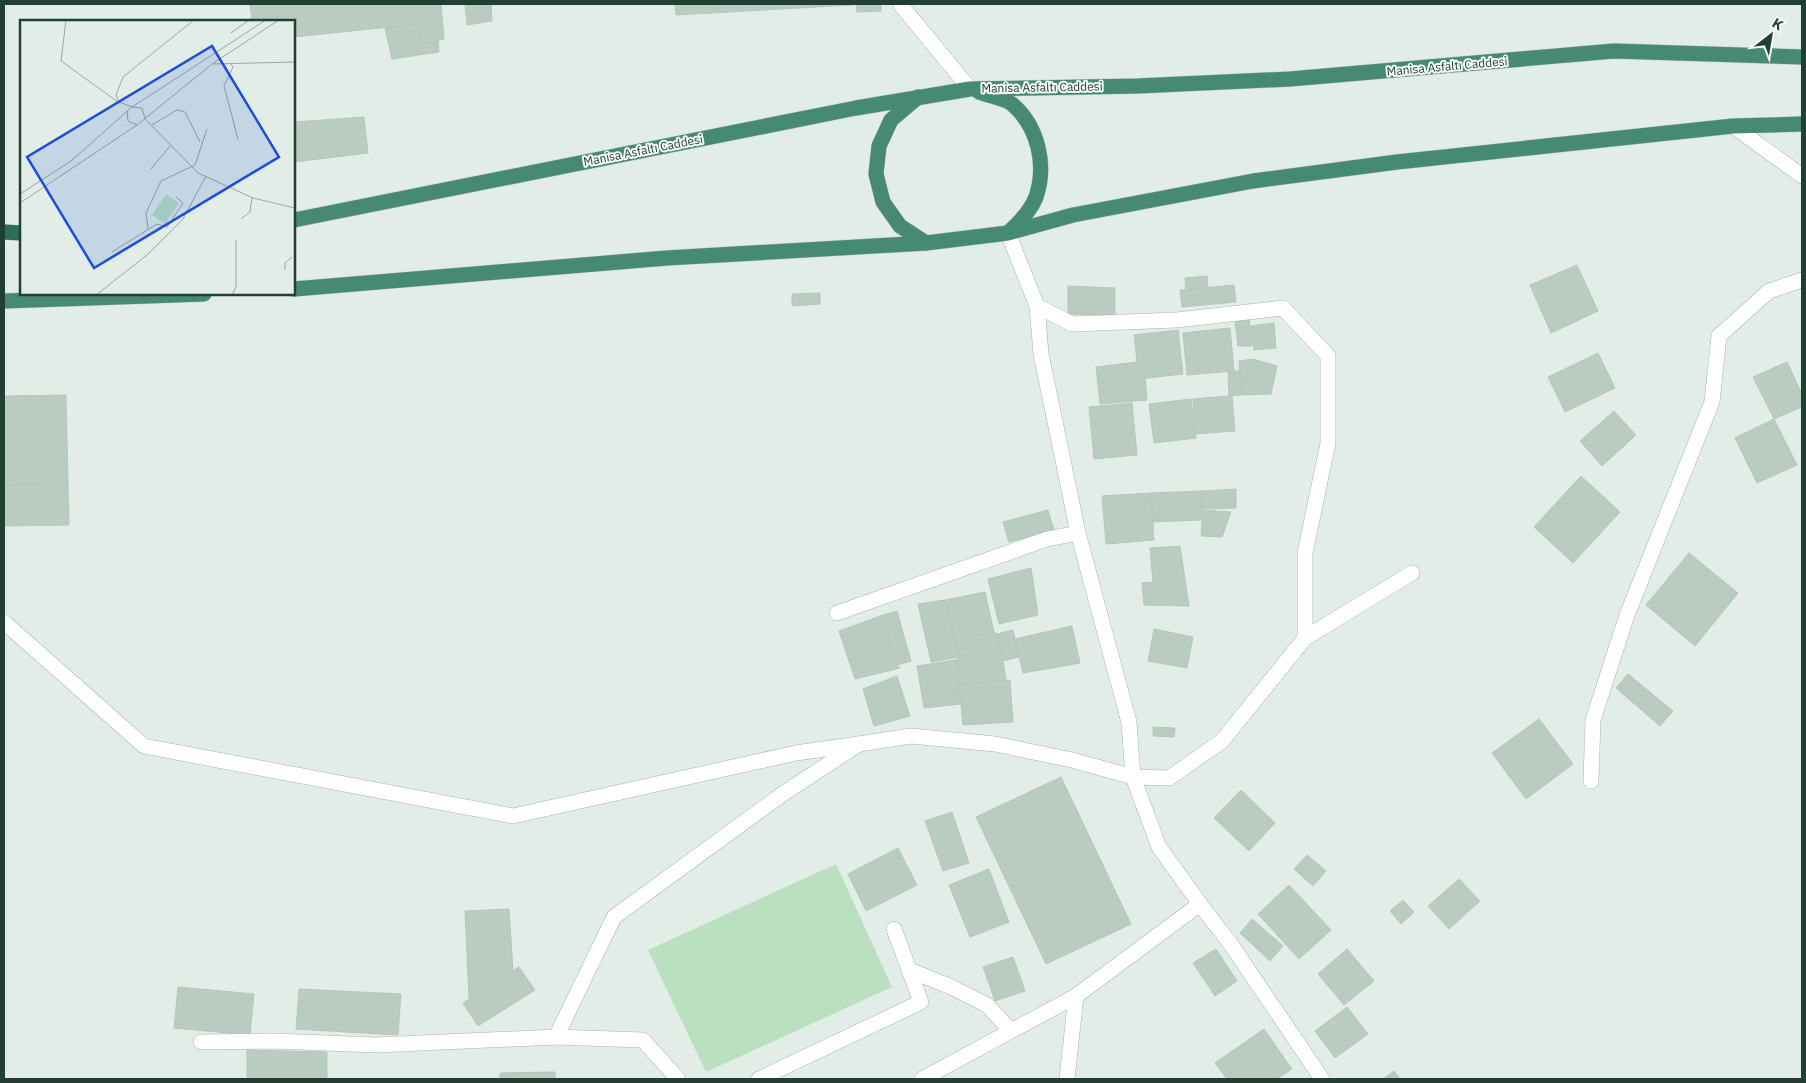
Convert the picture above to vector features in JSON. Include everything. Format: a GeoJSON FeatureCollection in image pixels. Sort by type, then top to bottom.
{"type":"FeatureCollection","features":[{"type":"Feature","properties":{"kind":"highway","name":"Manisa Asfaltı Caddesi"},"geometry":{"type":"LineString","coordinates":[[295,220],[856,108],[970,89],[1138,86],[1290,79],[1614,52],[1802,57]]}},
{"type":"Feature","properties":{"kind":"highway"},"geometry":{"type":"LineString","coordinates":[[970,89],[1011,104],[1028,123],[1038,146],[1041,172],[1036,198],[1022,220],[1008,233]]}},
{"type":"Feature","properties":{"kind":"highway"},"geometry":{"type":"LineString","coordinates":[[918,97],[891,120],[879,146],[876,174],[883,202],[900,226],[926,243]]}},
{"type":"Feature","properties":{"kind":"highway"},"geometry":{"type":"LineString","coordinates":[[295,289],[666,258],[926,243],[1008,233],[1073,215],[1253,181],[1397,162],[1733,126],[1802,124]]}},
{"type":"Feature","properties":{"kind":"highway"},"geometry":{"type":"LineString","coordinates":[[4,233],[20,234]]}},
{"type":"Feature","properties":{"kind":"highway"},"geometry":{"type":"LineString","coordinates":[[4,301],[175,295]]}},
{"type":"Feature","properties":{"kind":"street"},"geometry":{"type":"LineString","coordinates":[[900,4],[970,89]]}},
{"type":"Feature","properties":{"kind":"street"},"geometry":{"type":"LineString","coordinates":[[1733,126],[1802,176]]}},
{"type":"Feature","properties":{"kind":"street"},"geometry":{"type":"LineString","coordinates":[[1008,233],[1037,306],[1041,354],[1078,534],[1129,722],[1133,777],[1158,847],[1230,943],[1322,1079]]}},
{"type":"Feature","properties":{"kind":"street"},"geometry":{"type":"LineString","coordinates":[[1591,781],[1593,720],[1627,615],[1685,474],[1712,402],[1719,336],[1769,291],[1802,280]]}},
{"type":"Feature","properties":{"kind":"street"},"geometry":{"type":"LineString","coordinates":[[1037,306],[1072,324],[1177,320],[1283,308],[1328,356],[1328,444],[1305,553],[1305,638]]}},
{"type":"Feature","properties":{"kind":"street"},"geometry":{"type":"LineString","coordinates":[[837,613],[1047,539],[1078,534]]}},
{"type":"Feature","properties":{"kind":"street"},"geometry":{"type":"LineString","coordinates":[[4,622],[144,746],[513,816],[796,753],[911,736],[995,744],[1072,760],[1133,777],[1169,778],[1222,741],[1305,638],[1412,573]]}},
{"type":"Feature","properties":{"kind":"street"},"geometry":{"type":"LineString","coordinates":[[556,1037],[614,918],[784,793],[859,744]]}},
{"type":"Feature","properties":{"kind":"street"},"geometry":{"type":"LineString","coordinates":[[922,1079],[1076,996],[1204,910]]}},
{"type":"Feature","properties":{"kind":"street"},"geometry":{"type":"LineString","coordinates":[[759,1079],[921,1002],[894,930]]}},
{"type":"Feature","properties":{"kind":"street"},"geometry":{"type":"LineString","coordinates":[[909,970],[949,986],[987,1005],[1011,1031]]}},
{"type":"Feature","properties":{"kind":"street"},"geometry":{"type":"LineString","coordinates":[[1067,1079],[1076,996]]}},
{"type":"Feature","properties":{"kind":"street"},"geometry":{"type":"LineString","coordinates":[[202,1042],[275,1041],[376,1045],[556,1037],[643,1040],[678,1079]]}},
{"type":"Feature","properties":{"kind":"green space"},"geometry":{"type":"Polygon","coordinates":[[[836,864],[892,987],[706,1072],[648,950],[836,864]]]}},
{"type":"Feature","properties":{"kind":"building"},"geometry":{"type":"Polygon","coordinates":[[[250,4],[441,4],[444,39],[421,45],[418,24],[295,37],[295,20],[252,20],[250,4]]]}},
{"type":"Feature","properties":{"kind":"building"},"geometry":{"type":"Polygon","coordinates":[[[465,4],[491,4],[492,21],[467,25],[465,4]]]}},
{"type":"Feature","properties":{"kind":"building"},"geometry":{"type":"Polygon","coordinates":[[[675,4],[852,4],[852,5],[676,15],[675,4]]]}},
{"type":"Feature","properties":{"kind":"building"},"geometry":{"type":"Polygon","coordinates":[[[856,4],[881,4],[881,11],[857,12],[856,4]]]}},
{"type":"Feature","properties":{"kind":"building"},"geometry":{"type":"Polygon","coordinates":[[[418,24],[421,45],[438,41],[439,52],[392,59],[385,28],[418,24]]]}},
{"type":"Feature","properties":{"kind":"building"},"geometry":{"type":"Polygon","coordinates":[[[364,117],[368,153],[295,162],[295,122],[364,117]]]}},
{"type":"Feature","properties":{"kind":"building"},"geometry":{"type":"Polygon","coordinates":[[[1577,265],[1598,311],[1551,333],[1530,285],[1577,265]]]}},
{"type":"Feature","properties":{"kind":"building"},"geometry":{"type":"Polygon","coordinates":[[[1207,276],[1208,288],[1186,290],[1185,278],[1207,276]]]}},
{"type":"Feature","properties":{"kind":"building"},"geometry":{"type":"Polygon","coordinates":[[[1234,285],[1236,302],[1182,307],[1180,290],[1234,285]]]}},
{"type":"Feature","properties":{"kind":"building"},"geometry":{"type":"Polygon","coordinates":[[[1068,286],[1115,288],[1115,315],[1068,314],[1068,286]]]}},
{"type":"Feature","properties":{"kind":"building"},"geometry":{"type":"Polygon","coordinates":[[[820,293],[820,304],[792,306],[792,294],[820,293]]]}},
{"type":"Feature","properties":{"kind":"building"},"geometry":{"type":"Polygon","coordinates":[[[1249,317],[1252,346],[1238,346],[1235,321],[1249,317]]]}},
{"type":"Feature","properties":{"kind":"building"},"geometry":{"type":"Polygon","coordinates":[[[1274,323],[1276,348],[1254,350],[1251,326],[1274,323]]]}},
{"type":"Feature","properties":{"kind":"building"},"geometry":{"type":"Polygon","coordinates":[[[1230,328],[1234,371],[1187,375],[1183,333],[1230,328]]]}},
{"type":"Feature","properties":{"kind":"building"},"geometry":{"type":"Polygon","coordinates":[[[1178,330],[1183,374],[1139,379],[1134,335],[1178,330]]]}},
{"type":"Feature","properties":{"kind":"building"},"geometry":{"type":"Polygon","coordinates":[[[1598,353],[1615,388],[1565,412],[1548,377],[1598,353]]]}},
{"type":"Feature","properties":{"kind":"building"},"geometry":{"type":"Polygon","coordinates":[[[1253,359],[1277,366],[1271,394],[1241,395],[1239,361],[1253,359]]]}},
{"type":"Feature","properties":{"kind":"building"},"geometry":{"type":"Polygon","coordinates":[[[1137,362],[1139,379],[1145,378],[1147,400],[1100,404],[1096,367],[1137,362]]]}},
{"type":"Feature","properties":{"kind":"building"},"geometry":{"type":"Polygon","coordinates":[[[1787,362],[1802,394],[1802,407],[1774,419],[1753,377],[1787,362]]]}},
{"type":"Feature","properties":{"kind":"building"},"geometry":{"type":"Polygon","coordinates":[[[1228,371],[1240,371],[1241,395],[1229,396],[1228,371]]]}},
{"type":"Feature","properties":{"kind":"building"},"geometry":{"type":"Polygon","coordinates":[[[66,395],[68,484],[4,485],[4,396],[66,395]]]}},
{"type":"Feature","properties":{"kind":"building"},"geometry":{"type":"Polygon","coordinates":[[[1232,396],[1235,431],[1195,434],[1193,399],[1232,396]]]}},
{"type":"Feature","properties":{"kind":"building"},"geometry":{"type":"Polygon","coordinates":[[[1191,399],[1196,438],[1154,443],[1149,404],[1191,399]]]}},
{"type":"Feature","properties":{"kind":"building"},"geometry":{"type":"Polygon","coordinates":[[[1132,403],[1137,455],[1094,459],[1089,407],[1132,403]]]}},
{"type":"Feature","properties":{"kind":"building"},"geometry":{"type":"Polygon","coordinates":[[[1614,411],[1636,435],[1602,466],[1580,441],[1614,411]]]}},
{"type":"Feature","properties":{"kind":"building"},"geometry":{"type":"Polygon","coordinates":[[[1774,419],[1797,465],[1757,483],[1735,438],[1774,419]]]}},
{"type":"Feature","properties":{"kind":"building"},"geometry":{"type":"Polygon","coordinates":[[[1581,476],[1620,512],[1573,563],[1534,527],[1581,476]]]}},
{"type":"Feature","properties":{"kind":"building"},"geometry":{"type":"Polygon","coordinates":[[[68,484],[69,525],[4,526],[4,485],[68,484]]]}},
{"type":"Feature","properties":{"kind":"building"},"geometry":{"type":"Polygon","coordinates":[[[1236,489],[1236,508],[1202,509],[1201,491],[1236,489]]]}},
{"type":"Feature","properties":{"kind":"building"},"geometry":{"type":"Polygon","coordinates":[[[1201,491],[1202,520],[1152,522],[1151,493],[1201,491]]]}},
{"type":"Feature","properties":{"kind":"building"},"geometry":{"type":"Polygon","coordinates":[[[1151,493],[1154,540],[1106,544],[1102,496],[1151,493]]]}},
{"type":"Feature","properties":{"kind":"building"},"geometry":{"type":"Polygon","coordinates":[[[1048,510],[1054,530],[1009,542],[1003,522],[1048,510]]]}},
{"type":"Feature","properties":{"kind":"building"},"geometry":{"type":"Polygon","coordinates":[[[1203,510],[1231,512],[1222,537],[1201,536],[1203,510]]]}},
{"type":"Feature","properties":{"kind":"building"},"geometry":{"type":"Polygon","coordinates":[[[1180,546],[1189,606],[1144,605],[1142,583],[1153,582],[1150,548],[1180,546]]]}},
{"type":"Feature","properties":{"kind":"building"},"geometry":{"type":"Polygon","coordinates":[[[1689,553],[1738,593],[1695,646],[1646,605],[1689,553]]]}},
{"type":"Feature","properties":{"kind":"building"},"geometry":{"type":"Polygon","coordinates":[[[1031,568],[1038,615],[999,624],[988,579],[1031,568]]]}},
{"type":"Feature","properties":{"kind":"building"},"geometry":{"type":"Polygon","coordinates":[[[985,592],[994,632],[955,641],[945,600],[985,592]]]}},
{"type":"Feature","properties":{"kind":"building"},"geometry":{"type":"Polygon","coordinates":[[[945,600],[960,657],[931,662],[918,604],[945,600]]]}},
{"type":"Feature","properties":{"kind":"building"},"geometry":{"type":"Polygon","coordinates":[[[897,611],[911,661],[897,665],[883,615],[897,611]]]}},
{"type":"Feature","properties":{"kind":"building"},"geometry":{"type":"Polygon","coordinates":[[[883,615],[897,665],[900,668],[855,679],[839,631],[883,615]]]}},
{"type":"Feature","properties":{"kind":"building"},"geometry":{"type":"Polygon","coordinates":[[[1072,626],[1080,663],[1023,673],[1015,639],[1072,626]]]}},
{"type":"Feature","properties":{"kind":"building"},"geometry":{"type":"Polygon","coordinates":[[[1154,629],[1193,637],[1187,668],[1148,661],[1154,629]]]}},
{"type":"Feature","properties":{"kind":"building"},"geometry":{"type":"Polygon","coordinates":[[[1013,630],[1019,657],[1003,661],[997,634],[1013,630]]]}},
{"type":"Feature","properties":{"kind":"building"},"geometry":{"type":"Polygon","coordinates":[[[994,632],[997,634],[1000,648],[960,657],[957,641],[994,632]]]}},
{"type":"Feature","properties":{"kind":"building"},"geometry":{"type":"Polygon","coordinates":[[[1000,648],[1006,680],[959,684],[956,660],[960,657],[1000,648]]]}},
{"type":"Feature","properties":{"kind":"building"},"geometry":{"type":"Polygon","coordinates":[[[956,660],[961,704],[924,708],[917,666],[956,660]]]}},
{"type":"Feature","properties":{"kind":"building"},"geometry":{"type":"Polygon","coordinates":[[[1628,674],[1673,711],[1660,726],[1616,688],[1628,674]]]}},
{"type":"Feature","properties":{"kind":"building"},"geometry":{"type":"Polygon","coordinates":[[[897,676],[910,716],[874,726],[863,689],[897,676]]]}},
{"type":"Feature","properties":{"kind":"building"},"geometry":{"type":"Polygon","coordinates":[[[1010,680],[1013,722],[963,725],[959,684],[1010,680]]]}},
{"type":"Feature","properties":{"kind":"building"},"geometry":{"type":"Polygon","coordinates":[[[1539,719],[1573,764],[1526,799],[1492,753],[1539,719]]]}},
{"type":"Feature","properties":{"kind":"building"},"geometry":{"type":"Polygon","coordinates":[[[1153,727],[1175,728],[1174,737],[1153,736],[1153,727]]]}},
{"type":"Feature","properties":{"kind":"building"},"geometry":{"type":"Polygon","coordinates":[[[1061,777],[1131,924],[1046,964],[976,817],[1061,777]]]}},
{"type":"Feature","properties":{"kind":"building"},"geometry":{"type":"Polygon","coordinates":[[[1241,790],[1275,823],[1249,851],[1214,818],[1241,790]]]}},
{"type":"Feature","properties":{"kind":"building"},"geometry":{"type":"Polygon","coordinates":[[[952,812],[969,863],[943,871],[925,821],[952,812]]]}},
{"type":"Feature","properties":{"kind":"building"},"geometry":{"type":"Polygon","coordinates":[[[898,848],[917,885],[866,911],[848,874],[898,848]]]}},
{"type":"Feature","properties":{"kind":"building"},"geometry":{"type":"Polygon","coordinates":[[[1307,855],[1326,871],[1313,886],[1294,869],[1307,855]]]}},
{"type":"Feature","properties":{"kind":"building"},"geometry":{"type":"Polygon","coordinates":[[[989,869],[1009,922],[970,937],[949,885],[989,869]]]}},
{"type":"Feature","properties":{"kind":"building"},"geometry":{"type":"Polygon","coordinates":[[[1459,879],[1480,901],[1449,929],[1428,906],[1459,879]]]}},
{"type":"Feature","properties":{"kind":"building"},"geometry":{"type":"Polygon","coordinates":[[[1289,885],[1331,930],[1299,959],[1258,914],[1289,885]]]}},
{"type":"Feature","properties":{"kind":"building"},"geometry":{"type":"Polygon","coordinates":[[[1403,900],[1414,912],[1401,924],[1390,911],[1403,900]]]}},
{"type":"Feature","properties":{"kind":"building"},"geometry":{"type":"Polygon","coordinates":[[[509,909],[513,971],[469,998],[465,911],[509,909]]]}},
{"type":"Feature","properties":{"kind":"building"},"geometry":{"type":"Polygon","coordinates":[[[1252,919],[1283,946],[1270,961],[1240,933],[1252,919]]]}},
{"type":"Feature","properties":{"kind":"building"},"geometry":{"type":"Polygon","coordinates":[[[1216,949],[1237,981],[1215,996],[1193,963],[1216,949]]]}},
{"type":"Feature","properties":{"kind":"building"},"geometry":{"type":"Polygon","coordinates":[[[1347,949],[1374,981],[1344,1005],[1318,974],[1347,949]]]}},
{"type":"Feature","properties":{"kind":"building"},"geometry":{"type":"Polygon","coordinates":[[[1013,957],[1025,991],[995,1001],[983,967],[1013,957]]]}},
{"type":"Feature","properties":{"kind":"building"},"geometry":{"type":"Polygon","coordinates":[[[519,967],[535,990],[478,1026],[463,1003],[519,967]]]}},
{"type":"Feature","properties":{"kind":"building"},"geometry":{"type":"Polygon","coordinates":[[[178,987],[254,994],[250,1035],[174,1028],[178,987]]]}},
{"type":"Feature","properties":{"kind":"building"},"geometry":{"type":"Polygon","coordinates":[[[299,989],[401,994],[398,1035],[296,1029],[299,989]]]}},
{"type":"Feature","properties":{"kind":"building"},"geometry":{"type":"Polygon","coordinates":[[[1347,1007],[1368,1034],[1335,1058],[1315,1031],[1347,1007]]]}},
{"type":"Feature","properties":{"kind":"building"},"geometry":{"type":"Polygon","coordinates":[[[1264,1029],[1292,1069],[1277,1079],[1227,1079],[1215,1063],[1264,1029]]]}},
{"type":"Feature","properties":{"kind":"building"},"geometry":{"type":"Polygon","coordinates":[[[247,1050],[327,1052],[327,1079],[247,1079],[247,1050]]]}},
{"type":"Feature","properties":{"kind":"building"},"geometry":{"type":"Polygon","coordinates":[[[1394,1071],[1400,1079],[1383,1079],[1394,1071]]]}},
{"type":"Feature","properties":{"kind":"building"},"geometry":{"type":"Polygon","coordinates":[[[555,1072],[555,1079],[500,1079],[500,1073],[555,1072]]]}}]}
